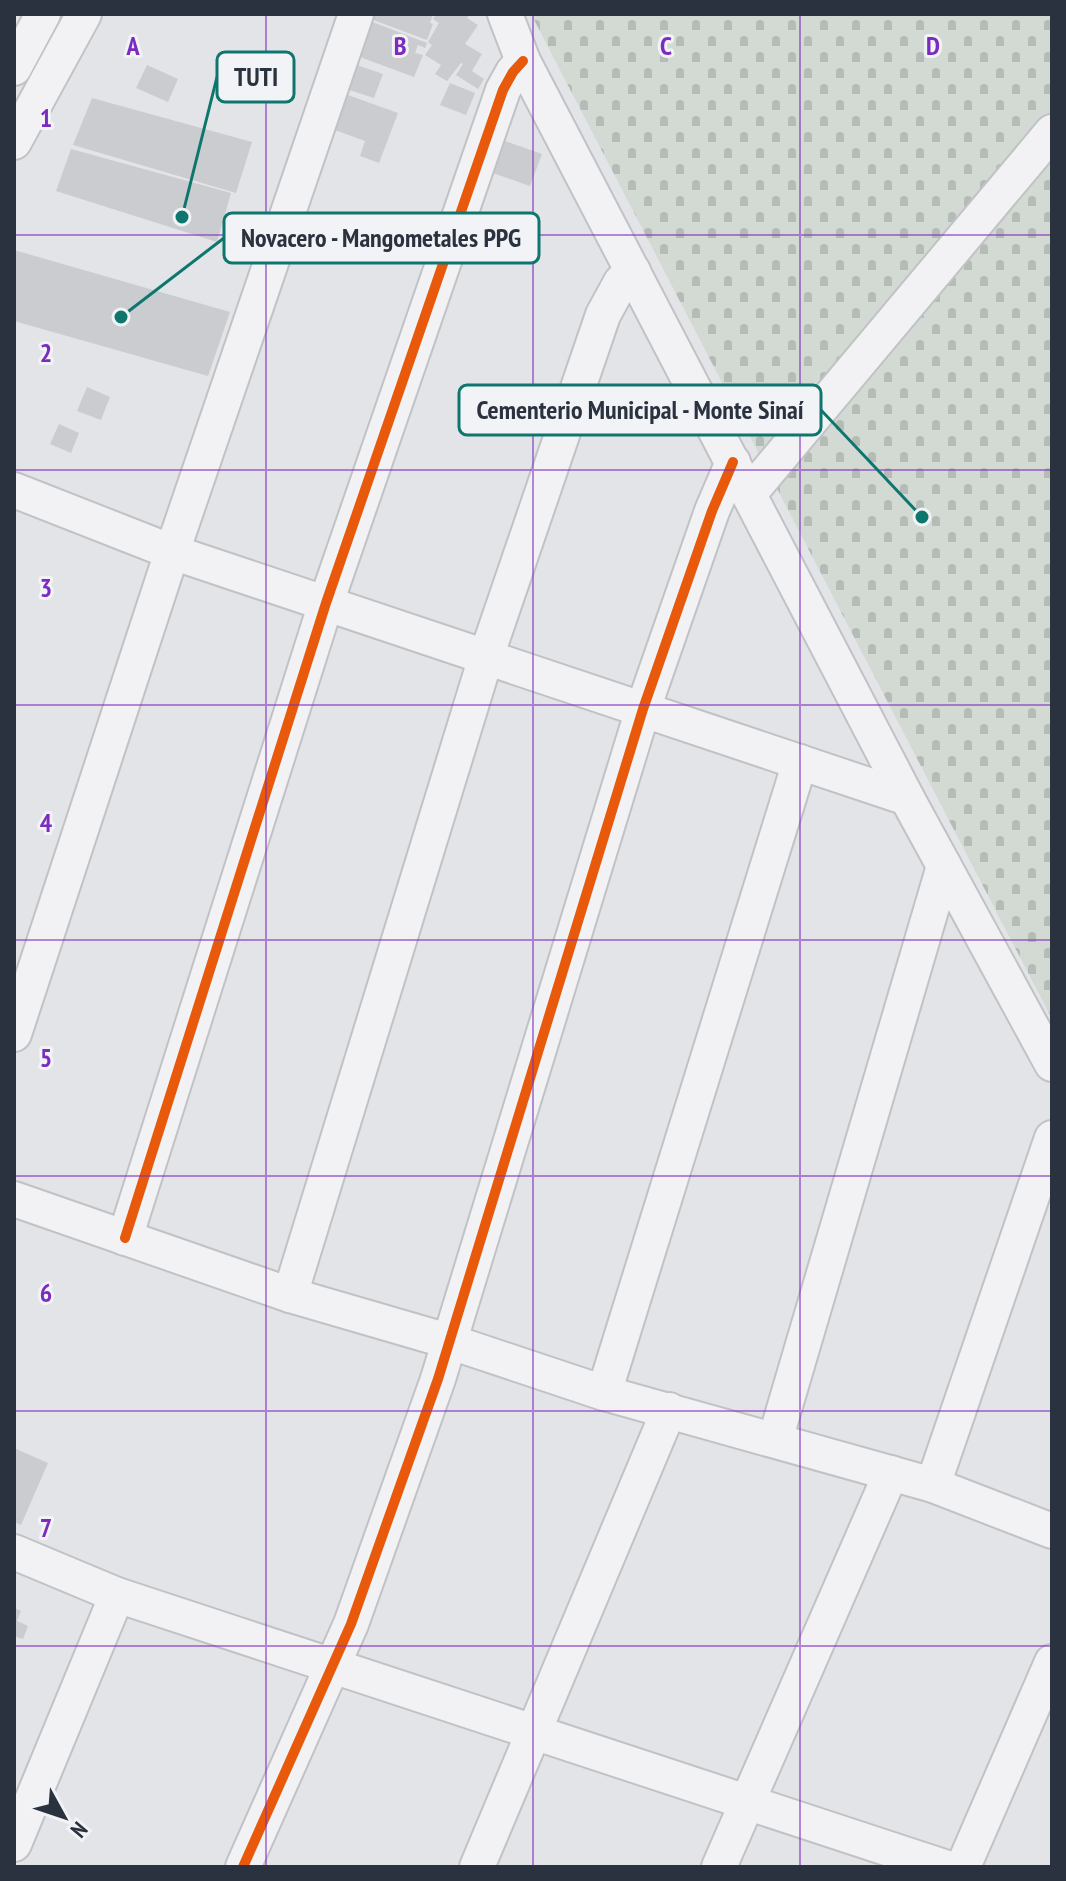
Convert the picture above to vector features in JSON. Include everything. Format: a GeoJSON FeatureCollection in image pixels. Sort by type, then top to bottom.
{"type":"FeatureCollection","features":[{"type":"Feature","properties":{"kind":"street"},"geometry":{"type":"LineString","coordinates":[[14,68],[43,14]]}},
{"type":"Feature","properties":{"kind":"street"},"geometry":{"type":"LineString","coordinates":[[14,142],[84,14]]}},
{"type":"Feature","properties":{"kind":"street"},"geometry":{"type":"LineString","coordinates":[[14,1034],[172,552],[356,14]]}},
{"type":"Feature","properties":{"kind":"street"},"geometry":{"type":"LineString","coordinates":[[505,14],[523,61],[907,798],[1052,1064]]}},
{"type":"Feature","properties":{"kind":"street"},"geometry":{"type":"LineString","coordinates":[[125,1238],[326,603],[503,90],[523,61]]}},
{"type":"Feature","properties":{"kind":"street"},"geometry":{"type":"LineString","coordinates":[[749,494],[1052,132]]}},
{"type":"Feature","properties":{"kind":"street"},"geometry":{"type":"LineString","coordinates":[[290,1295],[486,657],[603,315],[621,282],[633,271]]}},
{"type":"Feature","properties":{"kind":"street"},"geometry":{"type":"LineString","coordinates":[[243,1867],[351,1624],[438,1379],[643,709],[712,511],[733,462]]}},
{"type":"Feature","properties":{"kind":"street"},"geometry":{"type":"LineString","coordinates":[[15,495],[172,552],[907,798]]}},
{"type":"Feature","properties":{"kind":"street"},"geometry":{"type":"LineString","coordinates":[[604,1393],[800,762]]}},
{"type":"Feature","properties":{"kind":"street"},"geometry":{"type":"LineString","coordinates":[[775,1440],[944,866]]}},
{"type":"Feature","properties":{"kind":"street"},"geometry":{"type":"LineString","coordinates":[[933,1485],[1052,1138]]}},
{"type":"Feature","properties":{"kind":"street"},"geometry":{"type":"LineString","coordinates":[[14,1199],[290,1295],[448,1341],[604,1393],[933,1485],[1052,1531]]}},
{"type":"Feature","properties":{"kind":"street"},"geometry":{"type":"LineString","coordinates":[[477,1867],[669,1410]]}},
{"type":"Feature","properties":{"kind":"street"},"geometry":{"type":"LineString","coordinates":[[719,1867],[891,1473]]}},
{"type":"Feature","properties":{"kind":"street"},"geometry":{"type":"LineString","coordinates":[[14,1552],[117,1595],[944,1867]]}},
{"type":"Feature","properties":{"kind":"street"},"geometry":{"type":"LineString","coordinates":[[14,1844],[117,1595]]}},
{"type":"Feature","properties":{"kind":"street"},"geometry":{"type":"LineString","coordinates":[[963,1867],[1052,1662]]}},
{"type":"Feature","properties":{"kind":"green space"},"geometry":{"type":"Polygon","coordinates":[[[531,14],[1052,14],[1052,1019],[531,14]]]}},
{"type":"Feature","properties":{"kind":"building"},"geometry":{"type":"Polygon","coordinates":[[[370,14],[433,14],[430,23],[433,24],[427,40],[368,18],[370,14]]]}},
{"type":"Feature","properties":{"kind":"building"},"geometry":{"type":"Polygon","coordinates":[[[436,14],[470,14],[467,18],[478,25],[465,44],[482,54],[472,71],[484,79],[478,89],[456,75],[461,63],[447,81],[435,74],[441,65],[425,55],[432,45],[428,42],[439,23],[433,19],[436,14]]]}},
{"type":"Feature","properties":{"kind":"building"},"geometry":{"type":"Polygon","coordinates":[[[362,18],[427,43],[425,48],[418,45],[415,53],[423,55],[414,77],[349,53],[362,18]]]}},
{"type":"Feature","properties":{"kind":"building"},"geometry":{"type":"Polygon","coordinates":[[[351,63],[383,74],[374,98],[343,88],[351,63]]]}},
{"type":"Feature","properties":{"kind":"building"},"geometry":{"type":"Polygon","coordinates":[[[147,65],[178,79],[168,102],[136,88],[147,65]]]}},
{"type":"Feature","properties":{"kind":"building"},"geometry":{"type":"Polygon","coordinates":[[[450,83],[475,93],[466,115],[440,105],[450,83]]]}},
{"type":"Feature","properties":{"kind":"building"},"geometry":{"type":"Polygon","coordinates":[[[345,94],[398,113],[379,163],[360,156],[365,141],[332,129],[345,94]]]}},
{"type":"Feature","properties":{"kind":"building"},"geometry":{"type":"Polygon","coordinates":[[[92,98],[252,142],[236,193],[73,145],[92,98]]]}},
{"type":"Feature","properties":{"kind":"building"},"geometry":{"type":"Polygon","coordinates":[[[502,140],[542,154],[530,186],[490,172],[502,140]]]}},
{"type":"Feature","properties":{"kind":"building"},"geometry":{"type":"Polygon","coordinates":[[[71,149],[231,193],[217,242],[56,191],[71,149]]]}},
{"type":"Feature","properties":{"kind":"building"},"geometry":{"type":"Polygon","coordinates":[[[14,250],[230,312],[208,376],[14,321],[14,250]]]}},
{"type":"Feature","properties":{"kind":"building"},"geometry":{"type":"Polygon","coordinates":[[[87,387],[110,397],[101,420],[77,411],[87,387]]]}},
{"type":"Feature","properties":{"kind":"building"},"geometry":{"type":"Polygon","coordinates":[[[59,424],[79,433],[71,453],[50,444],[59,424]]]}},
{"type":"Feature","properties":{"kind":"building"},"geometry":{"type":"Polygon","coordinates":[[[14,1448],[48,1463],[21,1525],[14,1522],[14,1448]]]}},
{"type":"Feature","properties":{"kind":"building"},"geometry":{"type":"Polygon","coordinates":[[[14,1608],[21,1611],[17,1621],[28,1626],[23,1639],[14,1636],[14,1608]]]}},
{"type":"Feature","properties":{"kind":"cycle path"},"geometry":{"type":"LineString","coordinates":[[125,1238],[326,603],[503,90],[523,61]]}},
{"type":"Feature","properties":{"kind":"cycle path"},"geometry":{"type":"LineString","coordinates":[[243,1867],[351,1624],[438,1379],[643,709],[712,511],[733,462]]}},
{"type":"Feature","properties":{"kind":"place","name":"TUTI"},"geometry":{"type":"Point","coordinates":[182,217]}},
{"type":"Feature","properties":{"kind":"place","name":"Novacero - Mangometales PPG"},"geometry":{"type":"Point","coordinates":[121,317]}},
{"type":"Feature","properties":{"kind":"place","name":"Cementerio Municipal - Monte Sinaí"},"geometry":{"type":"Point","coordinates":[922,517]}}]}
